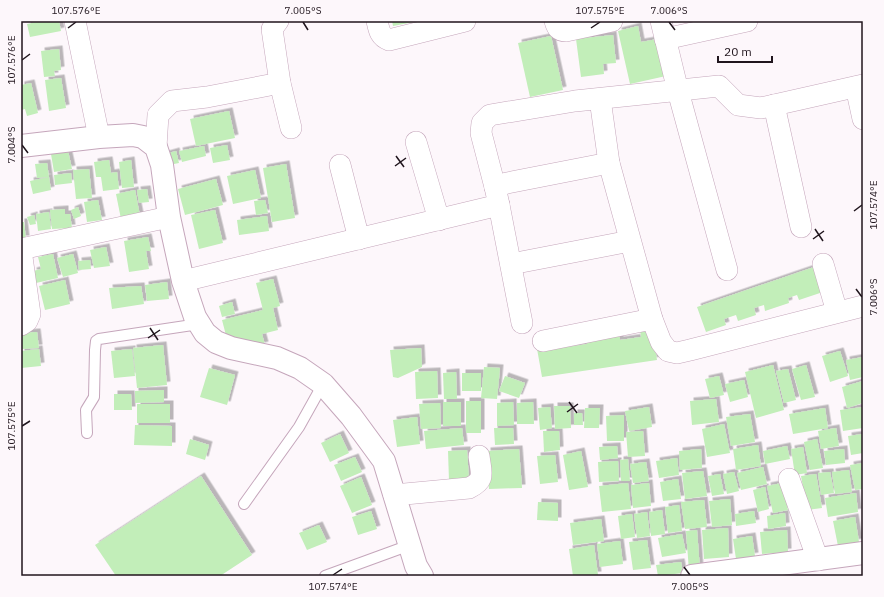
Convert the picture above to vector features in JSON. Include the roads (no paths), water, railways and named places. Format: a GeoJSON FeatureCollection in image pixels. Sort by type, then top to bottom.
{"type":"FeatureCollection","features":[{"type":"Feature","properties":{"kind":"street"},"geometry":{"type":"LineString","coordinates":[[75,21],[99,137]]}},
{"type":"Feature","properties":{"kind":"street"},"geometry":{"type":"LineString","coordinates":[[278,21],[272,29],[280,82],[291,128]]}},
{"type":"Feature","properties":{"kind":"street"},"geometry":{"type":"LineString","coordinates":[[377,21],[381,34],[384,38],[389,40],[465,21]]}},
{"type":"Feature","properties":{"kind":"street"},"geometry":{"type":"LineString","coordinates":[[555,21],[557,28],[561,31],[612,21]]}},
{"type":"Feature","properties":{"kind":"street"},"geometry":{"type":"LineString","coordinates":[[727,270],[678,91],[663,30],[747,21]]}},
{"type":"Feature","properties":{"kind":"street"},"geometry":{"type":"LineString","coordinates":[[280,82],[207,97],[172,101],[158,115],[156,147],[162,165],[169,217],[183,281],[195,317],[205,333],[216,342],[231,348],[277,358],[300,368],[323,384],[351,416],[384,461],[416,566],[422,576]]}},
{"type":"Feature","properties":{"kind":"street"},"geometry":{"type":"LineString","coordinates":[[522,323],[497,196],[481,133],[482,123],[490,115],[575,101],[719,86],[738,105],[761,108],[860,86],[863,119]]}},
{"type":"Feature","properties":{"kind":"street"},"geometry":{"type":"LineString","coordinates":[[600,99],[609,163],[630,241],[652,319],[661,342],[668,351],[677,352],[690,350],[863,306]]}},
{"type":"Feature","properties":{"kind":"street"},"geometry":{"type":"LineString","coordinates":[[774,105],[801,227]]}},
{"type":"Feature","properties":{"kind":"street"},"geometry":{"type":"LineString","coordinates":[[21,146],[133,134],[143,137],[156,147]]}},
{"type":"Feature","properties":{"kind":"street"},"geometry":{"type":"LineString","coordinates":[[416,142],[438,220]]}},
{"type":"Feature","properties":{"kind":"street"},"geometry":{"type":"LineString","coordinates":[[183,281],[438,220],[497,196],[506,183],[609,163]]}},
{"type":"Feature","properties":{"kind":"street"},"geometry":{"type":"LineString","coordinates":[[340,165],[359,239]]}},
{"type":"Feature","properties":{"kind":"street"},"geometry":{"type":"LineString","coordinates":[[21,325],[27,321],[30,314],[21,249],[169,217]]}},
{"type":"Feature","properties":{"kind":"street"},"geometry":{"type":"LineString","coordinates":[[511,264],[630,241]]}},
{"type":"Feature","properties":{"kind":"street"},"geometry":{"type":"LineString","coordinates":[[822,264],[837,312]]}},
{"type":"Feature","properties":{"kind":"street"},"geometry":{"type":"LineString","coordinates":[[543,341],[652,319]]}},
{"type":"Feature","properties":{"kind":"street"},"geometry":{"type":"LineString","coordinates":[[394,495],[469,488],[477,484],[482,477],[479,456]]}},
{"type":"Feature","properties":{"kind":"street"},"geometry":{"type":"LineString","coordinates":[[789,479],[818,560]]}},
{"type":"Feature","properties":{"kind":"street"},"geometry":{"type":"LineString","coordinates":[[692,576],[863,553]]}},
{"type":"Feature","properties":{"kind":"lane"},"geometry":{"type":"LineString","coordinates":[[87,433],[86,410],[94,396],[94,350],[96,341],[199,324]]}},
{"type":"Feature","properties":{"kind":"lane"},"geometry":{"type":"LineString","coordinates":[[244,504],[299,427],[323,384]]}},
{"type":"Feature","properties":{"kind":"lane"},"geometry":{"type":"LineString","coordinates":[[325,576],[410,545]]}}]}
